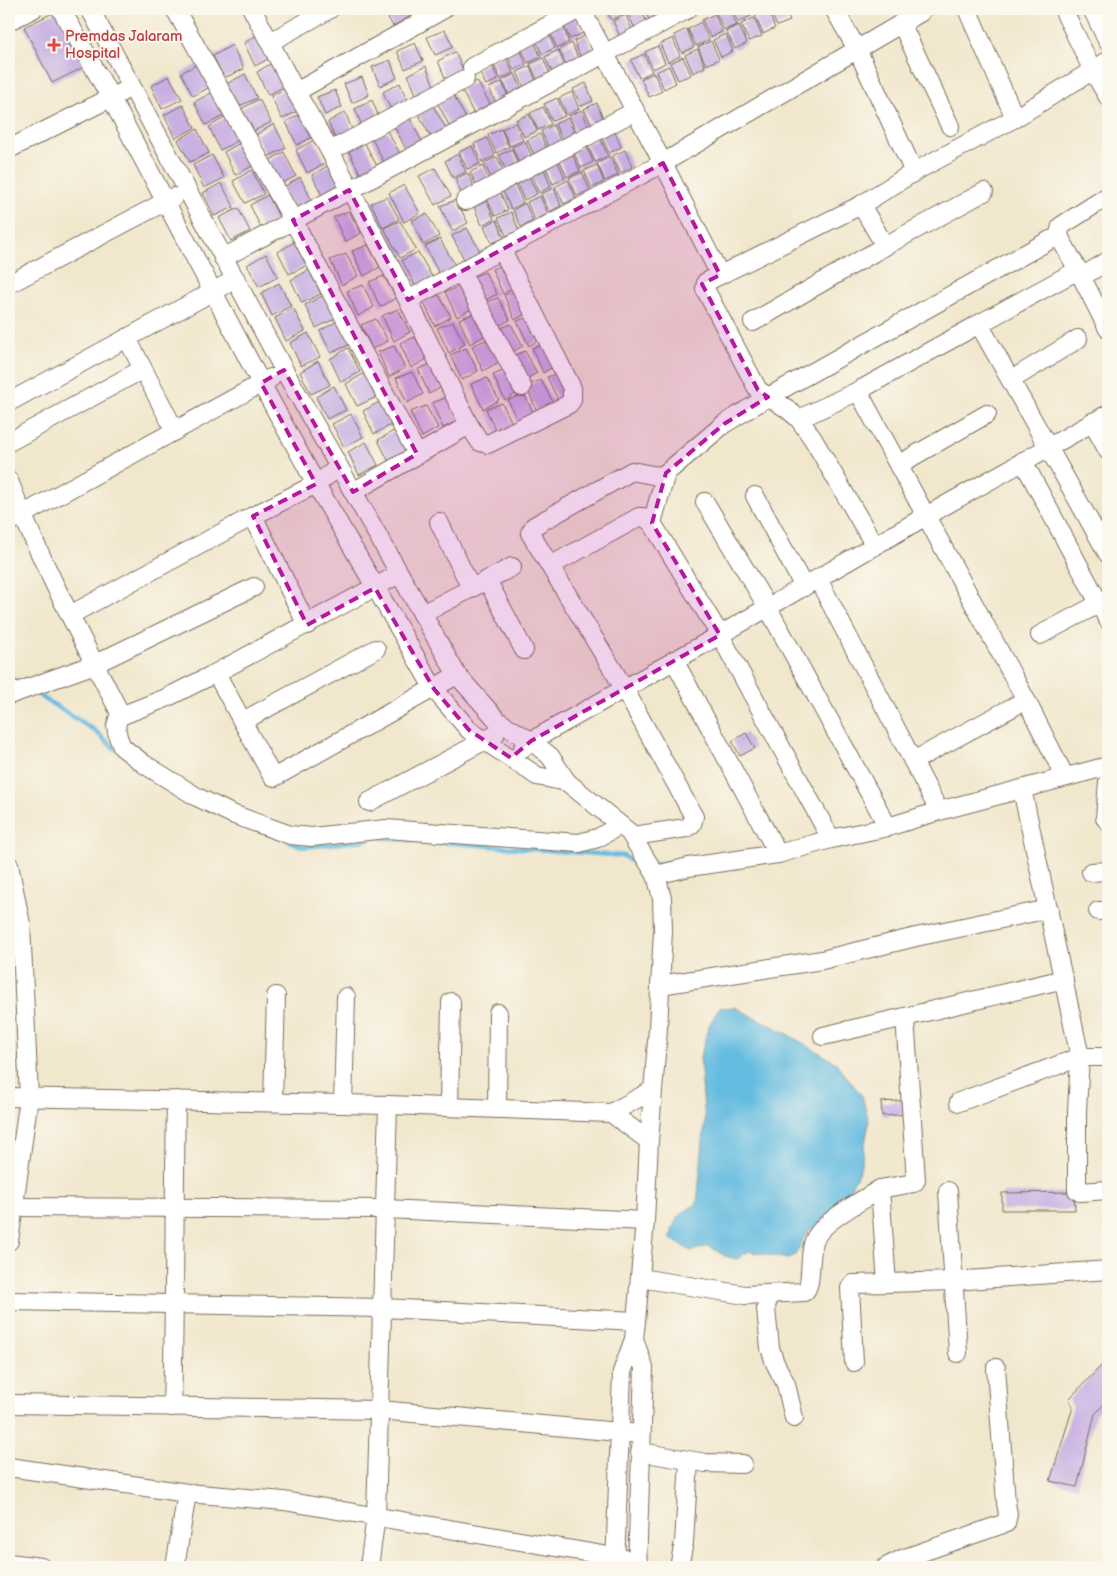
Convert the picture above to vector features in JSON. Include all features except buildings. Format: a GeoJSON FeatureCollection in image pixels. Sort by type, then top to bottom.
{"type":"FeatureCollection","features":[{"type":"Feature","properties":{"kind":"street"},"geometry":{"type":"LineString","coordinates":[[9,21],[33,9]]}},
{"type":"Feature","properties":{"kind":"street"},"geometry":{"type":"LineString","coordinates":[[62,9],[316,484],[434,689],[469,730],[536,776],[567,782]]}},
{"type":"Feature","properties":{"kind":"street"},"geometry":{"type":"LineString","coordinates":[[90,9],[338,468],[457,675],[498,721],[531,741],[550,756],[567,782],[634,838],[655,872],[662,898],[663,930],[660,985],[645,1221],[636,1321],[634,1339],[622,1372],[615,1563]]}},
{"type":"Feature","properties":{"kind":"street"},"geometry":{"type":"LineString","coordinates":[[175,9],[293,220],[417,454]]}},
{"type":"Feature","properties":{"kind":"street"},"geometry":{"type":"LineString","coordinates":[[252,9],[330,151],[408,300],[468,425],[480,442],[488,444],[569,404],[572,400],[572,388],[502,250]]}},
{"type":"Feature","properties":{"kind":"street"},"geometry":{"type":"LineString","coordinates":[[270,42],[330,9]]}},
{"type":"Feature","properties":{"kind":"street"},"geometry":{"type":"LineString","coordinates":[[296,92],[444,9]]}},
{"type":"Feature","properties":{"kind":"street"},"geometry":{"type":"LineString","coordinates":[[330,151],[580,9],[663,163],[720,275]]}},
{"type":"Feature","properties":{"kind":"street"},"geometry":{"type":"LineString","coordinates":[[223,258],[688,9]]}},
{"type":"Feature","properties":{"kind":"street"},"geometry":{"type":"LineString","coordinates":[[834,9],[857,49],[914,172]]}},
{"type":"Feature","properties":{"kind":"street"},"geometry":{"type":"LineString","coordinates":[[408,300],[663,163],[921,12],[922,9]]}},
{"type":"Feature","properties":{"kind":"street"},"geometry":{"type":"LineString","coordinates":[[967,9],[1015,118]]}},
{"type":"Feature","properties":{"kind":"street"},"geometry":{"type":"LineString","coordinates":[[1063,9],[1108,97]]}},
{"type":"Feature","properties":{"kind":"street"},"geometry":{"type":"LineString","coordinates":[[1092,9],[1108,42]]}},
{"type":"Feature","properties":{"kind":"street"},"geometry":{"type":"LineString","coordinates":[[901,23],[950,126]]}},
{"type":"Feature","properties":{"kind":"street"},"geometry":{"type":"LineString","coordinates":[[875,546],[813,439],[799,419],[758,390],[704,289],[706,282],[861,204],[914,172],[1015,118],[1108,61]]}},
{"type":"Feature","properties":{"kind":"street"},"geometry":{"type":"LineString","coordinates":[[9,149],[132,87]]}},
{"type":"Feature","properties":{"kind":"street"},"geometry":{"type":"LineString","coordinates":[[465,201],[635,111]]}},
{"type":"Feature","properties":{"kind":"street"},"geometry":{"type":"LineString","coordinates":[[9,284],[188,190]]}},
{"type":"Feature","properties":{"kind":"street"},"geometry":{"type":"LineString","coordinates":[[753,322],[984,192]]}},
{"type":"Feature","properties":{"kind":"street"},"geometry":{"type":"LineString","coordinates":[[1058,238],[1061,226],[1108,196]]}},
{"type":"Feature","properties":{"kind":"street"},"geometry":{"type":"LineString","coordinates":[[861,204],[885,246]]}},
{"type":"Feature","properties":{"kind":"street"},"geometry":{"type":"LineString","coordinates":[[1058,238],[1061,240],[1108,326]]}},
{"type":"Feature","properties":{"kind":"street"},"geometry":{"type":"LineString","coordinates":[[634,838],[686,828],[692,824],[694,817],[624,688],[530,533],[534,526],[632,471],[660,476],[666,473],[724,424],[768,396],[1050,240],[1058,238]]}},
{"type":"Feature","properties":{"kind":"street"},"geometry":{"type":"LineString","coordinates":[[799,419],[858,392],[979,324],[1079,273],[1108,261]]}},
{"type":"Feature","properties":{"kind":"street"},"geometry":{"type":"LineString","coordinates":[[461,272],[522,386]]}},
{"type":"Feature","properties":{"kind":"street"},"geometry":{"type":"LineString","coordinates":[[9,402],[236,279]]}},
{"type":"Feature","properties":{"kind":"street"},"geometry":{"type":"LineString","coordinates":[[979,324],[1108,554]]}},
{"type":"Feature","properties":{"kind":"street"},"geometry":{"type":"LineString","coordinates":[[127,338],[175,430]]}},
{"type":"Feature","properties":{"kind":"street"},"geometry":{"type":"LineString","coordinates":[[1011,380],[1078,339]]}},
{"type":"Feature","properties":{"kind":"street"},"geometry":{"type":"LineString","coordinates":[[9,442],[143,369]]}},
{"type":"Feature","properties":{"kind":"street"},"geometry":{"type":"LineString","coordinates":[[16,518],[284,370]]}},
{"type":"Feature","properties":{"kind":"street"},"geometry":{"type":"LineString","coordinates":[[858,392],[1026,700],[1065,777]]}},
{"type":"Feature","properties":{"kind":"street"},"geometry":{"type":"LineString","coordinates":[[898,465],[986,414]]}},
{"type":"Feature","properties":{"kind":"street"},"geometry":{"type":"LineString","coordinates":[[511,758],[531,741],[1108,414]]}},
{"type":"Feature","properties":{"kind":"street"},"geometry":{"type":"LineString","coordinates":[[1092,422],[1108,451]]}},
{"type":"Feature","properties":{"kind":"street"},"geometry":{"type":"LineString","coordinates":[[353,492],[468,425]]}},
{"type":"Feature","properties":{"kind":"street"},"geometry":{"type":"LineString","coordinates":[[1023,461],[1104,602],[1108,620]]}},
{"type":"Feature","properties":{"kind":"street"},"geometry":{"type":"LineString","coordinates":[[70,615],[252,516],[316,484],[338,468]]}},
{"type":"Feature","properties":{"kind":"street"},"geometry":{"type":"LineString","coordinates":[[652,523],[666,473]]}},
{"type":"Feature","properties":{"kind":"street"},"geometry":{"type":"LineString","coordinates":[[9,481],[16,518],[70,615],[120,713],[116,726],[122,747],[144,764],[197,797],[232,814],[290,836],[312,837],[386,830],[579,843],[598,838],[620,825]]}},
{"type":"Feature","properties":{"kind":"street"},"geometry":{"type":"LineString","coordinates":[[755,496],[811,583],[913,760],[939,811]]}},
{"type":"Feature","properties":{"kind":"street"},"geometry":{"type":"LineString","coordinates":[[705,502],[768,608],[888,827]]}},
{"type":"Feature","properties":{"kind":"street"},"geometry":{"type":"LineString","coordinates":[[252,516],[306,625]]}},
{"type":"Feature","properties":{"kind":"street"},"geometry":{"type":"LineString","coordinates":[[550,566],[633,519],[644,517],[652,523],[720,635],[831,839]]}},
{"type":"Feature","properties":{"kind":"street"},"geometry":{"type":"LineString","coordinates":[[439,522],[471,588]]}},
{"type":"Feature","properties":{"kind":"street"},"geometry":{"type":"LineString","coordinates":[[422,614],[512,567]]}},
{"type":"Feature","properties":{"kind":"street"},"geometry":{"type":"LineString","coordinates":[[120,713],[126,715],[216,674],[399,574]]}},
{"type":"Feature","properties":{"kind":"street"},"geometry":{"type":"LineString","coordinates":[[487,580],[524,650]]}},
{"type":"Feature","properties":{"kind":"street"},"geometry":{"type":"LineString","coordinates":[[9,695],[95,664],[254,587]]}},
{"type":"Feature","properties":{"kind":"street"},"geometry":{"type":"LineString","coordinates":[[1040,635],[1104,602]]}},
{"type":"Feature","properties":{"kind":"street"},"geometry":{"type":"LineString","coordinates":[[243,721],[376,649]]}},
{"type":"Feature","properties":{"kind":"street"},"geometry":{"type":"LineString","coordinates":[[674,660],[778,854]]}},
{"type":"Feature","properties":{"kind":"street"},"geometry":{"type":"LineString","coordinates":[[216,674],[272,776],[275,777],[457,675]]}},
{"type":"Feature","properties":{"kind":"street"},"geometry":{"type":"LineString","coordinates":[[913,760],[1026,700]]}},
{"type":"Feature","properties":{"kind":"street"},"geometry":{"type":"LineString","coordinates":[[369,802],[508,728]]}},
{"type":"Feature","properties":{"kind":"street"},"geometry":{"type":"LineString","coordinates":[[655,872],[778,854],[831,839],[888,827],[939,811],[1108,766]]}},
{"type":"Feature","properties":{"kind":"street"},"geometry":{"type":"LineString","coordinates":[[1108,782],[1105,818],[1108,821]]}},
{"type":"Feature","properties":{"kind":"street"},"geometry":{"type":"LineString","coordinates":[[1022,789],[1080,1057],[1076,1111],[1077,1190],[1080,1192],[1108,1190]]}},
{"type":"Feature","properties":{"kind":"street"},"geometry":{"type":"LineString","coordinates":[[9,865],[21,924],[16,972],[29,1097],[11,1207],[9,1241]]}},
{"type":"Feature","properties":{"kind":"street"},"geometry":{"type":"LineString","coordinates":[[1091,872],[1108,871]]}},
{"type":"Feature","properties":{"kind":"street"},"geometry":{"type":"LineString","coordinates":[[660,985],[822,960],[916,937],[1049,909]]}},
{"type":"Feature","properties":{"kind":"street"},"geometry":{"type":"LineString","coordinates":[[823,1036],[1064,979]]}},
{"type":"Feature","properties":{"kind":"street"},"geometry":{"type":"LineString","coordinates":[[273,1102],[276,996]]}},
{"type":"Feature","properties":{"kind":"street"},"geometry":{"type":"LineString","coordinates":[[343,1104],[346,997]]}},
{"type":"Feature","properties":{"kind":"street"},"geometry":{"type":"LineString","coordinates":[[449,1107],[451,1002]]}},
{"type":"Feature","properties":{"kind":"street"},"geometry":{"type":"LineString","coordinates":[[497,1109],[498,1013]]}},
{"type":"Feature","properties":{"kind":"street"},"geometry":{"type":"LineString","coordinates":[[640,1278],[745,1295],[768,1295],[804,1292],[807,1290],[812,1245],[817,1235],[838,1216],[880,1189],[914,1183],[916,1180],[905,1017]]}},
{"type":"Feature","properties":{"kind":"street"},"geometry":{"type":"LineString","coordinates":[[959,1102],[1080,1057],[1108,1057]]}},
{"type":"Feature","properties":{"kind":"street"},"geometry":{"type":"LineString","coordinates":[[9,1097],[388,1105],[611,1113],[653,1090]]}},
{"type":"Feature","properties":{"kind":"street"},"geometry":{"type":"LineString","coordinates":[[172,1407],[175,1304],[176,1100]]}},
{"type":"Feature","properties":{"kind":"street"},"geometry":{"type":"LineString","coordinates":[[369,1567],[376,1516],[388,1105]]}},
{"type":"Feature","properties":{"kind":"street"},"geometry":{"type":"LineString","coordinates":[[611,1113],[649,1141]]}},
{"type":"Feature","properties":{"kind":"street"},"geometry":{"type":"LineString","coordinates":[[880,1189],[887,1283]]}},
{"type":"Feature","properties":{"kind":"street"},"geometry":{"type":"LineString","coordinates":[[948,1191],[958,1353]]}},
{"type":"Feature","properties":{"kind":"street"},"geometry":{"type":"LineString","coordinates":[[11,1207],[385,1209],[645,1221]]}},
{"type":"Feature","properties":{"kind":"street"},"geometry":{"type":"LineString","coordinates":[[854,1362],[850,1288],[853,1284],[953,1281],[1108,1270]]}},
{"type":"Feature","properties":{"kind":"street"},"geometry":{"type":"LineString","coordinates":[[768,1295],[766,1309],[770,1348],[775,1363],[786,1384],[794,1418]]}},
{"type":"Feature","properties":{"kind":"street"},"geometry":{"type":"LineString","coordinates":[[9,1301],[383,1308],[636,1321]]}},
{"type":"Feature","properties":{"kind":"street"},"geometry":{"type":"LineString","coordinates":[[9,1467],[187,1493],[284,1501],[376,1516],[615,1563],[637,1564],[640,1434],[644,1368],[634,1339]]}},
{"type":"Feature","properties":{"kind":"street"},"geometry":{"type":"LineString","coordinates":[[886,1567],[902,1559],[1006,1523],[1008,1514],[996,1368]]}},
{"type":"Feature","properties":{"kind":"street"},"geometry":{"type":"LineString","coordinates":[[9,1404],[380,1410],[640,1434]]}},
{"type":"Feature","properties":{"kind":"street"},"geometry":{"type":"LineString","coordinates":[[640,1452],[721,1465],[743,1464]]}},
{"type":"Feature","properties":{"kind":"street"},"geometry":{"type":"LineString","coordinates":[[679,1567],[684,1542],[689,1461]]}},
{"type":"Feature","properties":{"kind":"street"},"geometry":{"type":"LineString","coordinates":[[175,1567],[187,1493]]}},
{"type":"Feature","properties":{"kind":"street"},"geometry":{"type":"LineString","coordinates":[[9,1562],[41,1567]]}},
{"type":"Feature","properties":{"kind":"highlighted area"},"geometry":{"type":"Polygon","coordinates":[[[663,163],[720,275],[702,284],[758,390],[768,397],[724,424],[666,473],[652,523],[720,635],[531,741],[511,758],[469,730],[434,689],[375,588],[307,625],[253,516],[316,484],[261,383],[284,370],[353,492],[417,454],[293,220],[349,190],[408,300],[663,163]]]}},
{"type":"Feature","properties":{"kind":"water"},"geometry":{"type":"Polygon","coordinates":[[[734,1007],[782,1031],[835,1062],[862,1096],[869,1122],[860,1169],[839,1211],[808,1231],[795,1255],[788,1259],[749,1251],[737,1259],[725,1256],[709,1246],[691,1251],[671,1239],[678,1217],[697,1204],[705,1122],[700,1057],[709,1026],[719,1008],[734,1007]]]}},
{"type":"Feature","properties":{"kind":"waterway"},"geometry":{"type":"LineString","coordinates":[[9,677],[23,686]]}},
{"type":"Feature","properties":{"kind":"waterway"},"geometry":{"type":"LineString","coordinates":[[32,691],[94,730],[115,749]]}},
{"type":"Feature","properties":{"kind":"waterway"},"geometry":{"type":"LineString","coordinates":[[382,838],[624,856],[640,868],[647,866]]}},
{"type":"Feature","properties":{"kind":"waterway"},"geometry":{"type":"LineString","coordinates":[[291,842],[304,847],[367,840]]}},
{"type":"Feature","properties":{"kind":"waterway"},"geometry":{"type":"LineString","coordinates":[[655,865],[677,861]]}},
{"type":"Feature","properties":{"kind":"place","name":"Premdas Jalaram Hospital"},"geometry":{"type":"Point","coordinates":[54,45]}}]}
